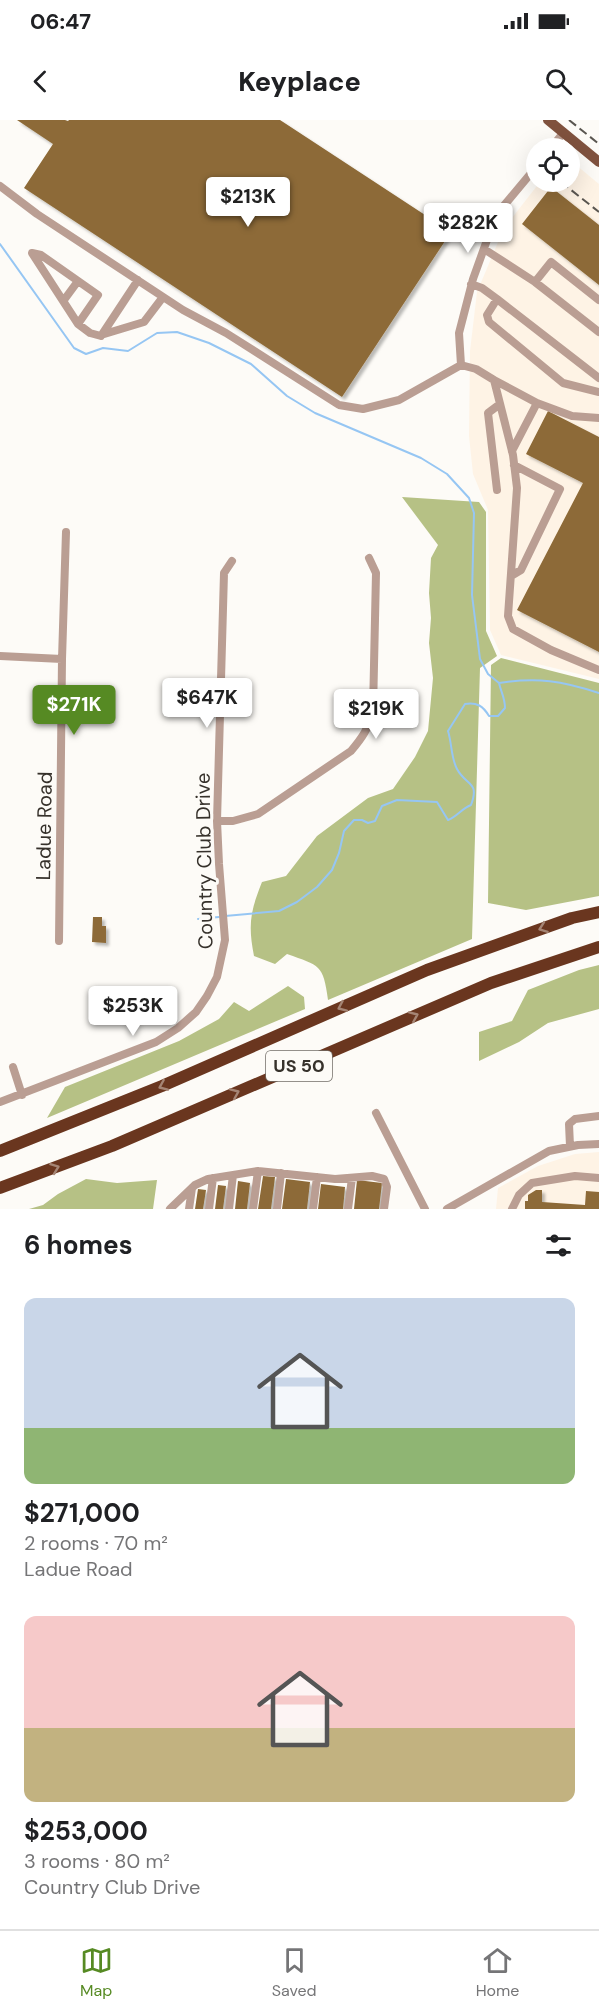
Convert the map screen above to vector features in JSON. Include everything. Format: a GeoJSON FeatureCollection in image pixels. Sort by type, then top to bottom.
{"type":"FeatureCollection","features":[{"type":"Feature","properties":{"kind":"highway","name":"US 50"},"geometry":{"type":"LineString","coordinates":[[0,1151],[162,1086],[427,970],[572,918],[599,912]]}},
{"type":"Feature","properties":{"kind":"highway","name":"US 50"},"geometry":{"type":"LineString","coordinates":[[0,1188],[112,1146],[491,983],[599,947]]}},
{"type":"Feature","properties":{"kind":"main road"},"geometry":{"type":"LineString","coordinates":[[548,120],[599,162]]}},
{"type":"Feature","properties":{"kind":"street"},"geometry":{"type":"LineString","coordinates":[[559,138],[564,132]]}},
{"type":"Feature","properties":{"kind":"street"},"geometry":{"type":"LineString","coordinates":[[461,365],[459,333],[471,284],[496,215],[526,179]]}},
{"type":"Feature","properties":{"kind":"street"},"geometry":{"type":"LineString","coordinates":[[0,186],[38,214],[183,310],[226,333],[339,405],[363,409],[399,400],[461,365],[476,369],[537,403],[572,416],[599,418]]}},
{"type":"Feature","properties":{"kind":"street"},"geometry":{"type":"LineString","coordinates":[[484,249],[535,282],[599,332]]}},
{"type":"Feature","properties":{"kind":"street"},"geometry":{"type":"LineString","coordinates":[[78,324],[98,295],[40,255],[32,253],[78,324],[90,333],[101,336],[144,322],[163,297]]}},
{"type":"Feature","properties":{"kind":"street"},"geometry":{"type":"LineString","coordinates":[[535,282],[551,262],[599,300]]}},
{"type":"Feature","properties":{"kind":"street"},"geometry":{"type":"LineString","coordinates":[[48,278],[57,266]]}},
{"type":"Feature","properties":{"kind":"street"},"geometry":{"type":"LineString","coordinates":[[64,300],[78,280]]}},
{"type":"Feature","properties":{"kind":"street"},"geometry":{"type":"LineString","coordinates":[[101,336],[138,280]]}},
{"type":"Feature","properties":{"kind":"street"},"geometry":{"type":"LineString","coordinates":[[471,284],[482,288],[497,299],[599,378]]}},
{"type":"Feature","properties":{"kind":"street"},"geometry":{"type":"LineString","coordinates":[[497,299],[488,315],[489,322],[563,383],[599,392]]}},
{"type":"Feature","properties":{"kind":"street"},"geometry":{"type":"LineString","coordinates":[[494,380],[512,451],[517,488],[508,616],[513,629],[551,650],[599,670]]}},
{"type":"Feature","properties":{"kind":"street"},"geometry":{"type":"LineString","coordinates":[[512,451],[537,403]]}},
{"type":"Feature","properties":{"kind":"street"},"geometry":{"type":"LineString","coordinates":[[497,490],[488,412],[500,404]]}},
{"type":"Feature","properties":{"kind":"street"},"geometry":{"type":"LineString","coordinates":[[511,576],[521,570],[560,489],[514,465]]}},
{"type":"Feature","properties":{"kind":"street","name":"Ladue Road"},"geometry":{"type":"LineString","coordinates":[[59,941],[62,659],[66,532]]}},
{"type":"Feature","properties":{"kind":"street"},"geometry":{"type":"LineString","coordinates":[[217,821],[233,821],[258,814],[351,751],[361,740],[369,726],[373,703],[376,573],[369,558]]}},
{"type":"Feature","properties":{"kind":"street","name":"Country Club Drive"},"geometry":{"type":"LineString","coordinates":[[0,1102],[156,1042],[178,1028],[195,1012],[218,977],[225,940],[217,821],[224,573],[232,561]]}},
{"type":"Feature","properties":{"kind":"street"},"geometry":{"type":"LineString","coordinates":[[0,656],[62,659]]}},
{"type":"Feature","properties":{"kind":"street"},"geometry":{"type":"LineString","coordinates":[[13,1067],[22,1095]]}},
{"type":"Feature","properties":{"kind":"street"},"geometry":{"type":"LineString","coordinates":[[376,1113],[425,1209]]}},
{"type":"Feature","properties":{"kind":"street"},"geometry":{"type":"LineString","coordinates":[[570,1146],[568,1124],[574,1119],[599,1116]]}},
{"type":"Feature","properties":{"kind":"street"},"geometry":{"type":"LineString","coordinates":[[447,1209],[549,1151],[570,1146],[599,1144]]}},
{"type":"Feature","properties":{"kind":"street"},"geometry":{"type":"LineString","coordinates":[[253,1209],[258,1171]]}},
{"type":"Feature","properties":{"kind":"street"},"geometry":{"type":"LineString","coordinates":[[170,1209],[192,1188],[213,1178],[258,1171],[335,1179],[372,1176],[384,1179],[387,1188],[384,1209]]}},
{"type":"Feature","properties":{"kind":"street"},"geometry":{"type":"LineString","coordinates":[[277,1209],[282,1173]]}},
{"type":"Feature","properties":{"kind":"street"},"geometry":{"type":"LineString","coordinates":[[229,1209],[234,1175]]}},
{"type":"Feature","properties":{"kind":"street"},"geometry":{"type":"LineString","coordinates":[[512,1209],[519,1195],[532,1183],[575,1176],[599,1178]]}},
{"type":"Feature","properties":{"kind":"street"},"geometry":{"type":"LineString","coordinates":[[313,1209],[317,1177]]}},
{"type":"Feature","properties":{"kind":"street"},"geometry":{"type":"LineString","coordinates":[[209,1209],[213,1178]]}},
{"type":"Feature","properties":{"kind":"street"},"geometry":{"type":"LineString","coordinates":[[348,1209],[352,1178]]}},
{"type":"Feature","properties":{"kind":"street"},"geometry":{"type":"LineString","coordinates":[[189,1209],[192,1188]]}},
{"type":"Feature","properties":{"kind":"shaded area"},"geometry":{"type":"Polygon","coordinates":[[[580,168],[599,184],[599,679],[501,655],[490,630],[488,510],[473,474],[469,436],[470,351],[477,292],[504,228],[532,192],[580,192],[580,168]]]}},
{"type":"Feature","properties":{"kind":"shaded area"},"geometry":{"type":"Polygon","coordinates":[[[599,1152],[599,1209],[496,1209],[498,1188],[538,1166],[575,1154],[599,1152]]]}},
{"type":"Feature","properties":{"kind":"green space"},"geometry":{"type":"Polygon","coordinates":[[[402,497],[479,502],[486,512],[486,631],[497,656],[480,668],[472,939],[328,1000],[322,973],[313,964],[287,954],[275,964],[254,956],[251,919],[262,882],[286,876],[317,836],[368,798],[393,789],[415,757],[428,731],[433,678],[429,643],[431,618],[429,593],[431,558],[438,545],[402,497]]]}},
{"type":"Feature","properties":{"kind":"green space"},"geometry":{"type":"Polygon","coordinates":[[[501,658],[599,683],[599,896],[526,910],[488,903],[491,665],[501,658]]]}},
{"type":"Feature","properties":{"kind":"green space"},"geometry":{"type":"Polygon","coordinates":[[[599,965],[599,1009],[548,1023],[519,1042],[479,1061],[479,1032],[512,1021],[528,990],[579,970],[599,965]]]}},
{"type":"Feature","properties":{"kind":"green space"},"geometry":{"type":"Polygon","coordinates":[[[288,986],[304,997],[305,1009],[47,1118],[65,1087],[179,1041],[219,1019],[234,1002],[249,1011],[288,986]]]}},
{"type":"Feature","properties":{"kind":"green space"},"geometry":{"type":"Polygon","coordinates":[[[86,1179],[117,1183],[157,1180],[153,1209],[29,1209],[43,1205],[86,1179]]]}},
{"type":"Feature","properties":{"kind":"building"},"geometry":{"type":"Polygon","coordinates":[[[17,120],[280,120],[451,232],[342,397],[24,188],[53,144],[17,120]]]}},
{"type":"Feature","properties":{"kind":"building"},"geometry":{"type":"Polygon","coordinates":[[[547,192],[557,192],[599,225],[599,285],[522,224],[547,192]]]}},
{"type":"Feature","properties":{"kind":"building"},"geometry":{"type":"Polygon","coordinates":[[[548,411],[599,437],[599,652],[517,610],[583,483],[526,454],[548,411]]]}},
{"type":"Feature","properties":{"kind":"building"},"geometry":{"type":"Polygon","coordinates":[[[93,917],[102,917],[102,926],[106,926],[106,943],[92,942],[93,917]]]}},
{"type":"Feature","properties":{"kind":"building"},"geometry":{"type":"Polygon","coordinates":[[[263,1176],[275,1177],[271,1209],[258,1209],[263,1176]]]}},
{"type":"Feature","properties":{"kind":"building"},"geometry":{"type":"Polygon","coordinates":[[[286,1179],[310,1182],[307,1209],[282,1209],[286,1179]]]}},
{"type":"Feature","properties":{"kind":"building"},"geometry":{"type":"Polygon","coordinates":[[[357,1180],[382,1183],[379,1209],[354,1209],[357,1180]]]}},
{"type":"Feature","properties":{"kind":"building"},"geometry":{"type":"Polygon","coordinates":[[[238,1181],[250,1183],[247,1209],[235,1209],[238,1181]]]}},
{"type":"Feature","properties":{"kind":"building"},"geometry":{"type":"Polygon","coordinates":[[[321,1184],[345,1187],[343,1209],[318,1209],[321,1184]]]}},
{"type":"Feature","properties":{"kind":"building"},"geometry":{"type":"Polygon","coordinates":[[[218,1185],[226,1186],[223,1209],[215,1209],[218,1185]]]}},
{"type":"Feature","properties":{"kind":"building"},"geometry":{"type":"Polygon","coordinates":[[[198,1189],[206,1190],[203,1209],[195,1209],[198,1189]]]}},
{"type":"Feature","properties":{"kind":"building"},"geometry":{"type":"Polygon","coordinates":[[[536,1190],[542,1190],[542,1202],[585,1205],[586,1191],[599,1192],[599,1209],[525,1209],[528,1195],[536,1190]]]}},
{"type":"Feature","properties":{"kind":"waterway"},"geometry":{"type":"LineString","coordinates":[[0,244],[74,348],[86,354],[103,348],[128,351],[157,333],[177,332],[209,343],[251,364],[287,396],[315,413],[421,458],[447,474],[469,498],[474,513],[472,595],[480,659],[488,674],[499,683],[526,680],[550,681],[599,693]]}},
{"type":"Feature","properties":{"kind":"waterway"},"geometry":{"type":"LineString","coordinates":[[225,916],[279,911],[297,902],[317,887],[332,870],[344,831],[354,820],[368,823],[375,821],[382,806],[397,800],[437,802],[448,820],[471,805],[473,788],[455,765],[448,731],[465,704],[476,704],[482,707],[489,716],[498,716],[505,708],[499,683]]}},
{"type":"Feature","properties":{"kind":"waterway"},"geometry":{"type":"LineString","coordinates":[[198,919],[219,917]]}},
{"type":"Feature","properties":{"kind":"railway"},"geometry":{"type":"LineString","coordinates":[[569,120],[599,144]]}},
{"type":"Feature","properties":{"kind":"railway"},"geometry":{"type":"LineString","coordinates":[[574,192],[599,212]]}}]}
